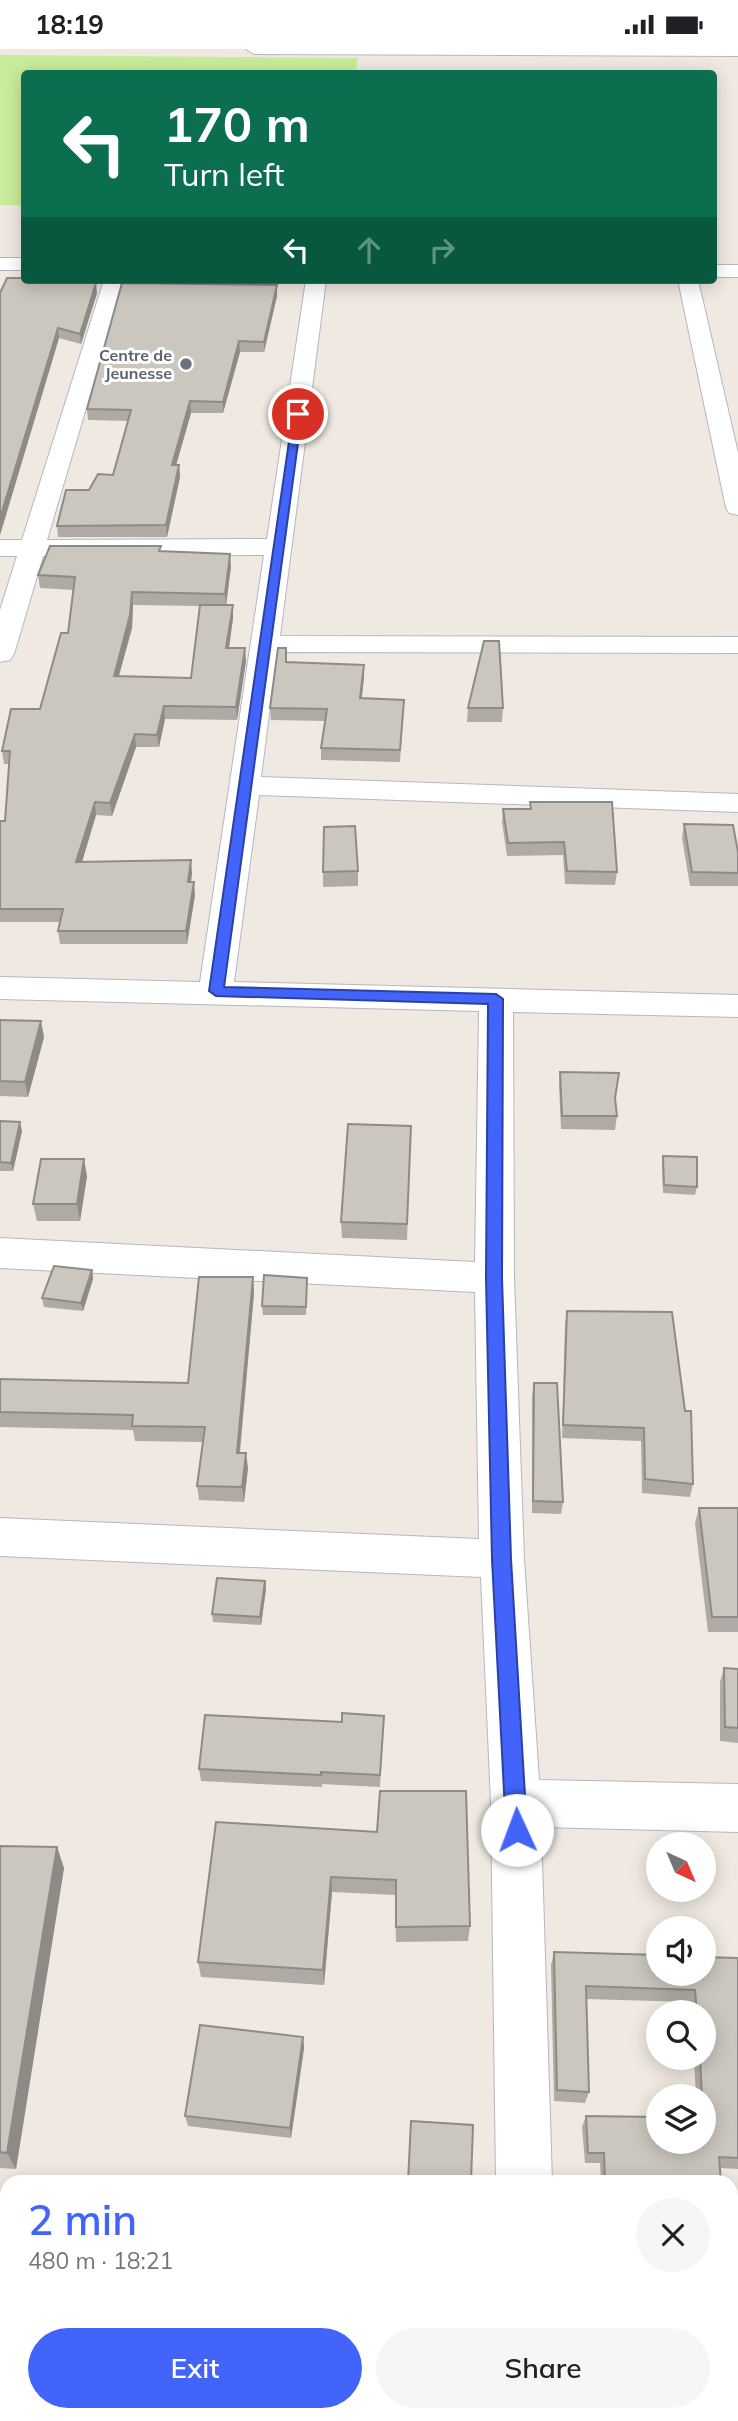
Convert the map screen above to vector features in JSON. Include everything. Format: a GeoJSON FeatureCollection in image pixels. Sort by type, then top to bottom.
{"type":"FeatureCollection","features":[{"type":"Feature","properties":{"kind":"street"},"geometry":{"type":"LineString","coordinates":[[254,49],[738,51]]}},
{"type":"Feature","properties":{"kind":"street"},"geometry":{"type":"LineString","coordinates":[[641,50],[645,70]]}},
{"type":"Feature","properties":{"kind":"street"},"geometry":{"type":"LineString","coordinates":[[0,264],[21,264]]}},
{"type":"Feature","properties":{"kind":"street"},"geometry":{"type":"LineString","coordinates":[[717,271],[738,271]]}},
{"type":"Feature","properties":{"kind":"street"},"geometry":{"type":"LineString","coordinates":[[0,655],[113,284]]}},
{"type":"Feature","properties":{"kind":"street"},"geometry":{"type":"LineString","coordinates":[[216,991],[315,284]]}},
{"type":"Feature","properties":{"kind":"street"},"geometry":{"type":"LineString","coordinates":[[689,284],[738,504]]}},
{"type":"Feature","properties":{"kind":"street"},"geometry":{"type":"LineString","coordinates":[[0,548],[279,547]]}},
{"type":"Feature","properties":{"kind":"street"},"geometry":{"type":"LineString","coordinates":[[264,644],[738,645]]}},
{"type":"Feature","properties":{"kind":"street"},"geometry":{"type":"LineString","coordinates":[[243,785],[738,803]]}},
{"type":"Feature","properties":{"kind":"street"},"geometry":{"type":"LineString","coordinates":[[0,988],[216,991],[738,1006]]}},
{"type":"Feature","properties":{"kind":"street"},"geometry":{"type":"LineString","coordinates":[[496,999],[494,1278],[502,1559],[516,1803],[524,2175]]}},
{"type":"Feature","properties":{"kind":"street"},"geometry":{"type":"LineString","coordinates":[[0,1253],[494,1278]]}},
{"type":"Feature","properties":{"kind":"street"},"geometry":{"type":"LineString","coordinates":[[0,1537],[502,1559]]}},
{"type":"Feature","properties":{"kind":"street"},"geometry":{"type":"LineString","coordinates":[[516,1803],[738,1808]]}},
{"type":"Feature","properties":{"kind":"green space"},"geometry":{"type":"Polygon","coordinates":[[[0,55],[358,58],[356,70],[21,70],[21,205],[0,205],[0,55]]]}},
{"type":"Feature","properties":{"kind":"building"},"geometry":{"type":"Polygon","coordinates":[[[7,278],[21,278],[21,284],[96,284],[80,334],[58,328],[0,518],[0,293],[7,278]]]}},
{"type":"Feature","properties":{"kind":"building","name":"Centre de Jeunesse"},"geometry":{"type":"Polygon","coordinates":[[[122,284],[277,285],[264,342],[239,341],[223,402],[190,401],[172,465],[179,465],[166,525],[57,526],[66,490],[89,490],[98,474],[113,475],[131,410],[87,409],[122,284]]]}},
{"type":"Feature","properties":{"kind":"building"},"geometry":{"type":"Polygon","coordinates":[[[50,546],[161,546],[159,551],[230,554],[225,594],[132,592],[130,615],[114,676],[191,678],[200,605],[233,605],[226,648],[245,648],[236,707],[164,706],[157,735],[135,734],[110,803],[95,802],[76,862],[191,860],[188,882],[194,882],[186,931],[58,931],[63,909],[0,909],[0,821],[5,821],[10,751],[2,751],[11,709],[40,709],[61,633],[68,633],[75,577],[38,575],[50,546]]]}},
{"type":"Feature","properties":{"kind":"building"},"geometry":{"type":"Polygon","coordinates":[[[484,641],[499,641],[503,708],[468,708],[484,641]]]}},
{"type":"Feature","properties":{"kind":"building"},"geometry":{"type":"Polygon","coordinates":[[[278,648],[286,648],[286,662],[364,665],[360,698],[404,700],[400,750],[321,748],[327,709],[270,708],[278,648]]]}},
{"type":"Feature","properties":{"kind":"building"},"geometry":{"type":"Polygon","coordinates":[[[530,802],[612,802],[617,872],[567,871],[564,842],[508,843],[503,809],[531,809],[530,802]]]}},
{"type":"Feature","properties":{"kind":"building"},"geometry":{"type":"Polygon","coordinates":[[[684,824],[733,825],[738,852],[738,873],[692,872],[684,824]]]}},
{"type":"Feature","properties":{"kind":"building"},"geometry":{"type":"Polygon","coordinates":[[[355,826],[358,871],[323,872],[324,827],[355,826]]]}},
{"type":"Feature","properties":{"kind":"building"},"geometry":{"type":"Polygon","coordinates":[[[0,1020],[41,1021],[25,1082],[0,1081],[0,1020]]]}},
{"type":"Feature","properties":{"kind":"building"},"geometry":{"type":"Polygon","coordinates":[[[560,1072],[619,1073],[615,1098],[617,1116],[562,1116],[560,1072]]]}},
{"type":"Feature","properties":{"kind":"building"},"geometry":{"type":"Polygon","coordinates":[[[0,1121],[20,1122],[11,1163],[0,1162],[0,1121]]]}},
{"type":"Feature","properties":{"kind":"building"},"geometry":{"type":"Polygon","coordinates":[[[348,1124],[411,1126],[407,1224],[341,1222],[348,1124]]]}},
{"type":"Feature","properties":{"kind":"building"},"geometry":{"type":"Polygon","coordinates":[[[663,1156],[697,1157],[697,1187],[664,1185],[663,1156]]]}},
{"type":"Feature","properties":{"kind":"building"},"geometry":{"type":"Polygon","coordinates":[[[41,1159],[84,1159],[77,1204],[33,1204],[41,1159]]]}},
{"type":"Feature","properties":{"kind":"building"},"geometry":{"type":"Polygon","coordinates":[[[54,1266],[92,1270],[81,1303],[42,1298],[54,1266]]]}},
{"type":"Feature","properties":{"kind":"building"},"geometry":{"type":"Polygon","coordinates":[[[264,1275],[307,1278],[306,1307],[262,1306],[264,1275]]]}},
{"type":"Feature","properties":{"kind":"building"},"geometry":{"type":"Polygon","coordinates":[[[199,1277],[253,1277],[237,1453],[246,1453],[242,1487],[197,1486],[205,1427],[132,1426],[133,1415],[0,1412],[0,1379],[188,1383],[199,1277]]]}},
{"type":"Feature","properties":{"kind":"building"},"geometry":{"type":"Polygon","coordinates":[[[567,1311],[672,1312],[685,1411],[691,1411],[693,1484],[645,1479],[644,1428],[563,1425],[567,1311]]]}},
{"type":"Feature","properties":{"kind":"building"},"geometry":{"type":"Polygon","coordinates":[[[534,1383],[557,1383],[563,1502],[533,1501],[534,1383]]]}},
{"type":"Feature","properties":{"kind":"building"},"geometry":{"type":"Polygon","coordinates":[[[699,1508],[738,1508],[738,1617],[712,1617],[699,1508]]]}},
{"type":"Feature","properties":{"kind":"building"},"geometry":{"type":"Polygon","coordinates":[[[217,1578],[265,1581],[260,1617],[212,1614],[217,1578]]]}},
{"type":"Feature","properties":{"kind":"building"},"geometry":{"type":"Polygon","coordinates":[[[724,1668],[738,1669],[738,1728],[725,1727],[724,1668]]]}},
{"type":"Feature","properties":{"kind":"building"},"geometry":{"type":"Polygon","coordinates":[[[342,1713],[384,1716],[380,1775],[199,1769],[205,1715],[342,1722],[342,1713]]]}},
{"type":"Feature","properties":{"kind":"building"},"geometry":{"type":"Polygon","coordinates":[[[380,1791],[466,1791],[470,1926],[396,1927],[396,1880],[331,1877],[323,1970],[198,1962],[216,1822],[377,1832],[380,1791]]]}},
{"type":"Feature","properties":{"kind":"building"},"geometry":{"type":"Polygon","coordinates":[[[0,1846],[57,1847],[7,2153],[0,2152],[0,1846]]]}},
{"type":"Feature","properties":{"kind":"building"},"geometry":{"type":"Polygon","coordinates":[[[554,1952],[646,1955],[646,1986],[716,1986],[716,1957],[738,1958],[738,2158],[719,2157],[720,2175],[605,2175],[604,2153],[588,2153],[586,2116],[646,2117],[646,2154],[716,2154],[716,2084],[701,2084],[701,2070],[716,2070],[716,2000],[696,2000],[695,1990],[586,1986],[589,2092],[557,2090],[554,1952]]]}},
{"type":"Feature","properties":{"kind":"building"},"geometry":{"type":"Polygon","coordinates":[[[200,2025],[303,2037],[290,2128],[185,2116],[200,2025]]]}},
{"type":"Feature","properties":{"kind":"building"},"geometry":{"type":"Polygon","coordinates":[[[411,2121],[473,2125],[471,2175],[408,2175],[411,2121]]]}},
{"type":"Feature","properties":{"kind":"place","name":"Centre de Jeunesse"},"geometry":{"type":"Point","coordinates":[186,364]}},
{"type":"Feature","properties":{"kind":"route"},"geometry":{"type":"LineString","coordinates":[[298,414],[243,785],[216,991],[496,999],[494,1278],[502,1559],[517,1830]]}}]}
